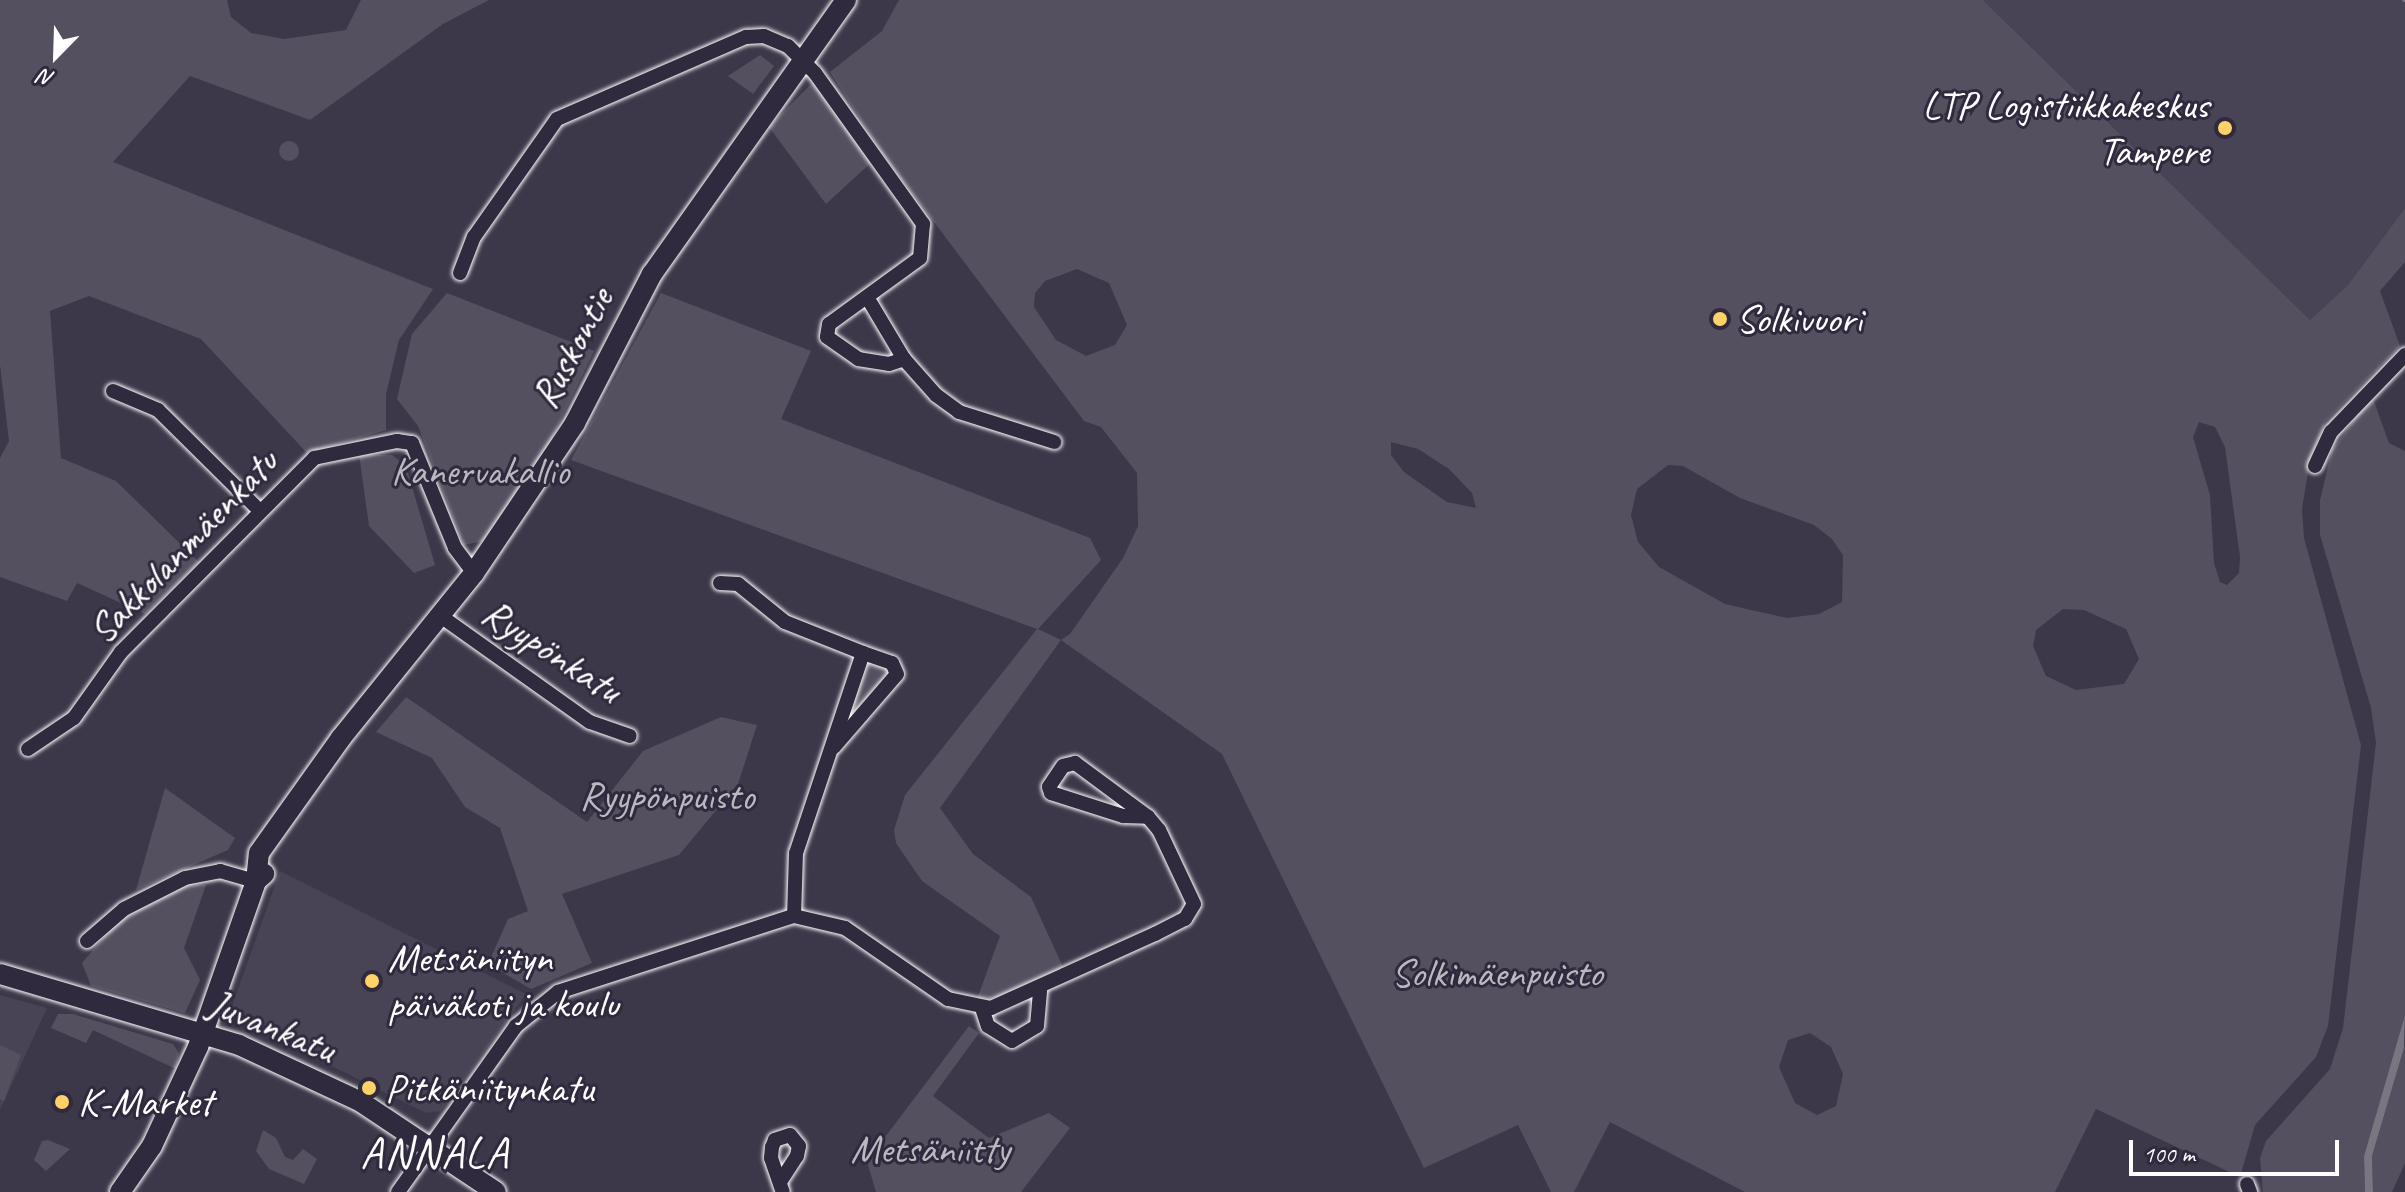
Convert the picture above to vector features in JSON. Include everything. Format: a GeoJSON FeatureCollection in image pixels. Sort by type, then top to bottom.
{"type":"FeatureCollection","features":[{"type":"Feature","properties":{"kind":"main road","name":"Ruskontie"},"geometry":{"type":"LineString","coordinates":[[120,1192],[152,1146],[202,1034],[256,881],[257,857],[271,843],[341,738],[442,617],[474,573],[575,423],[652,274],[846,0]]}},
{"type":"Feature","properties":{"kind":"main road","name":"Juvankatu"},"geometry":{"type":"LineString","coordinates":[[0,974],[239,1045],[332,1088],[431,1145],[496,1192]]}},
{"type":"Feature","properties":{"kind":"street"},"geometry":{"type":"LineString","coordinates":[[460,273],[474,237],[557,119],[746,37],[781,42],[803,61],[923,224],[920,258],[829,324],[827,337],[858,359],[889,364],[904,359]]}},
{"type":"Feature","properties":{"kind":"street"},"geometry":{"type":"LineString","coordinates":[[867,297],[904,359],[936,395],[959,412],[1054,442]]}},
{"type":"Feature","properties":{"kind":"street"},"geometry":{"type":"LineString","coordinates":[[2315,466],[2331,432],[2405,355]]}},
{"type":"Feature","properties":{"kind":"street"},"geometry":{"type":"LineString","coordinates":[[113,391],[158,410],[259,510]]}},
{"type":"Feature","properties":{"kind":"street","name":"Sakkolanmäenkatu"},"geometry":{"type":"LineString","coordinates":[[28,749],[74,718],[121,652],[314,458],[397,441],[412,443],[455,548],[474,573]]}},
{"type":"Feature","properties":{"kind":"street"},"geometry":{"type":"LineString","coordinates":[[720,583],[733,582],[785,622],[892,663],[897,674],[833,747]]}},
{"type":"Feature","properties":{"kind":"street","name":"Ryypönkatu"},"geometry":{"type":"LineString","coordinates":[[442,617],[590,722],[630,736]]}},
{"type":"Feature","properties":{"kind":"street"},"geometry":{"type":"LineString","coordinates":[[794,916],[796,853],[863,653]]}},
{"type":"Feature","properties":{"kind":"street"},"geometry":{"type":"LineString","coordinates":[[398,1192],[537,1005],[558,992],[794,916],[845,928],[948,999],[982,1008],[1040,990],[1190,913],[1193,898],[1163,837],[1148,817],[1075,763],[1063,766],[1049,787],[1051,793],[1123,816],[1148,817]]}},
{"type":"Feature","properties":{"kind":"street"},"geometry":{"type":"LineString","coordinates":[[87,941],[124,909],[185,878],[220,871],[256,881]]}},
{"type":"Feature","properties":{"kind":"street"},"geometry":{"type":"LineString","coordinates":[[982,1008],[988,1026],[1012,1041],[1037,1026],[1040,990]]}},
{"type":"Feature","properties":{"kind":"shaded area"},"geometry":{"type":"Polygon","coordinates":[[[1983,0],[2405,0],[2405,208],[2348,285],[2310,320],[1983,0]]]}},
{"type":"Feature","properties":{"kind":"shaded area","name":"Metsäniityn päiväkoti ja koulu"},"geometry":{"type":"Polygon","coordinates":[[[280,871],[526,994],[441,1111],[426,1113],[237,1019],[231,1009],[280,871]]]}},
{"type":"Feature","properties":{"kind":"shaded area"},"geometry":{"type":"Polygon","coordinates":[[[0,995],[47,1008],[0,1110],[0,995]]]}},
{"type":"Feature","properties":{"kind":"shaded area"},"geometry":{"type":"Polygon","coordinates":[[[2405,1015],[2404,1048],[2372,1156],[2373,1192],[2365,1192],[2364,1156],[2405,1015]]]}},
{"type":"Feature","properties":{"kind":"green space"},"geometry":{"type":"Polygon","coordinates":[[[0,0],[227,0],[231,17],[251,33],[284,39],[346,30],[361,0],[489,0],[443,24],[310,120],[190,76],[113,162],[433,289],[399,340],[386,394],[386,430],[307,453],[201,339],[89,296],[50,311],[61,458],[116,481],[199,562],[145,614],[77,583],[67,601],[0,577],[0,458],[9,441],[0,365],[0,0]]]}},
{"type":"Feature","properties":{"kind":"green space","name":"Solkimäenpuisto"},"geometry":{"type":"Polygon","coordinates":[[[899,0],[1983,0],[2310,320],[2348,285],[2405,208],[2405,262],[2380,291],[2400,346],[2325,422],[2310,460],[2302,509],[2304,538],[2361,745],[2328,1026],[2316,1057],[2255,1125],[2240,1177],[2096,1109],[2055,1192],[1745,1192],[1610,1122],[1574,1192],[1551,1192],[1518,1125],[1424,1168],[1222,754],[1061,640],[1070,634],[1123,558],[1138,526],[1137,473],[1101,427],[1084,421],[882,153],[830,72],[882,31],[899,0]],[[1077,269],[1045,281],[1035,293],[1034,307],[1056,340],[1086,356],[1115,345],[1127,325],[1109,283],[1077,269]],[[2199,422],[2193,437],[2210,495],[2214,563],[2220,582],[2227,585],[2239,573],[2240,557],[2225,447],[2215,427],[2199,422]],[[1391,442],[1391,455],[1404,472],[1447,502],[1476,508],[1472,493],[1449,469],[1418,449],[1391,442]],[[1668,465],[1637,489],[1631,515],[1638,542],[1659,567],[1725,604],[1787,618],[1819,614],[1842,602],[1843,555],[1832,539],[1814,525],[1740,498],[1683,466],[1668,465]],[[2063,609],[2036,630],[2033,646],[2046,676],[2076,690],[2124,684],[2139,659],[2126,629],[2084,610],[2063,609]],[[1810,1033],[1788,1040],[1779,1067],[1795,1103],[1817,1115],[1836,1106],[1843,1074],[1831,1047],[1810,1033]]]}},
{"type":"Feature","properties":{"kind":"green space"},"geometry":{"type":"Polygon","coordinates":[[[760,55],[774,66],[753,94],[728,76],[760,55]]]}},
{"type":"Feature","properties":{"kind":"green space"},"geometry":{"type":"Polygon","coordinates":[[[813,82],[874,160],[826,204],[769,127],[813,82]]]}},
{"type":"Feature","properties":{"kind":"green space"},"geometry":{"type":"Polygon","coordinates":[[[289,141],[296,144],[299,151],[296,158],[289,161],[282,158],[279,151],[282,144],[289,141]]]}},
{"type":"Feature","properties":{"kind":"green space","name":"Kanervakallio"},"geometry":{"type":"Polygon","coordinates":[[[447,293],[594,351],[546,450],[483,541],[464,545],[418,426],[397,399],[412,334],[447,293]]]}},
{"type":"Feature","properties":{"kind":"green space"},"geometry":{"type":"Polygon","coordinates":[[[661,293],[811,351],[781,419],[1090,538],[1101,560],[1038,629],[1061,640],[940,808],[973,854],[1031,897],[1063,967],[1002,997],[977,999],[1000,936],[922,881],[896,843],[894,830],[905,795],[1037,629],[571,460],[661,293]]]}},
{"type":"Feature","properties":{"kind":"green space"},"geometry":{"type":"Polygon","coordinates":[[[2372,396],[2389,443],[2405,451],[2405,1015],[2364,1156],[2365,1192],[2263,1192],[2260,1158],[2266,1141],[2330,1069],[2343,1028],[2376,743],[2371,708],[2320,535],[2320,500],[2332,450],[2372,396]]]}},
{"type":"Feature","properties":{"kind":"green space"},"geometry":{"type":"Polygon","coordinates":[[[359,454],[392,455],[406,466],[435,565],[414,573],[369,526],[359,454]]]}},
{"type":"Feature","properties":{"kind":"green space"},"geometry":{"type":"Polygon","coordinates":[[[868,661],[892,672],[846,725],[868,661]]]}},
{"type":"Feature","properties":{"kind":"green space","name":"Ryypönpuisto"},"geometry":{"type":"Polygon","coordinates":[[[406,697],[587,822],[643,751],[721,717],[757,725],[738,784],[679,855],[562,894],[592,963],[531,989],[488,964],[508,919],[528,911],[500,828],[465,807],[432,758],[376,732],[406,697]]]}},
{"type":"Feature","properties":{"kind":"green space"},"geometry":{"type":"Polygon","coordinates":[[[165,788],[235,838],[228,850],[136,890],[165,788]]]}},
{"type":"Feature","properties":{"kind":"green space"},"geometry":{"type":"Polygon","coordinates":[[[189,884],[206,885],[184,948],[200,980],[185,1013],[91,986],[82,963],[120,919],[189,884]]]}},
{"type":"Feature","properties":{"kind":"green space"},"geometry":{"type":"Polygon","coordinates":[[[58,1014],[73,1014],[173,1044],[179,1053],[176,1069],[93,1030],[86,1043],[51,1028],[58,1014]]]}},
{"type":"Feature","properties":{"kind":"green space","name":"Metsäniitty"},"geometry":{"type":"Polygon","coordinates":[[[969,1026],[979,1033],[933,1096],[989,1138],[1049,1113],[1070,1128],[1021,1192],[876,1192],[868,1165],[873,1153],[969,1026]]]}},
{"type":"Feature","properties":{"kind":"green space"},"geometry":{"type":"Polygon","coordinates":[[[0,1045],[21,1055],[4,1101],[0,1099],[0,1045]]]}},
{"type":"Feature","properties":{"kind":"green space"},"geometry":{"type":"Polygon","coordinates":[[[2405,1045],[2405,1163],[2392,1192],[2373,1192],[2372,1156],[2405,1045]]]}},
{"type":"Feature","properties":{"kind":"green space"},"geometry":{"type":"Polygon","coordinates":[[[263,1130],[276,1138],[285,1157],[293,1160],[303,1149],[317,1159],[304,1184],[269,1169],[256,1151],[263,1130]]]}},
{"type":"Feature","properties":{"kind":"green space"},"geometry":{"type":"Polygon","coordinates":[[[48,1140],[70,1149],[46,1171],[34,1160],[42,1141],[48,1140]]]}},
{"type":"Feature","properties":{"kind":"place","name":"LTP Logistiikkakeskus Tampere"},"geometry":{"type":"Point","coordinates":[2225,128]}},
{"type":"Feature","properties":{"kind":"place","name":"Solkivuori"},"geometry":{"type":"Point","coordinates":[1720,319]}},
{"type":"Feature","properties":{"kind":"place","name":"Metsäniityn päiväkoti ja koulu"},"geometry":{"type":"Point","coordinates":[372,981]}},
{"type":"Feature","properties":{"kind":"place","name":"Pitkäniitynkatu"},"geometry":{"type":"Point","coordinates":[369,1088]}},
{"type":"Feature","properties":{"kind":"place","name":"K-Market"},"geometry":{"type":"Point","coordinates":[62,1102]}},
{"type":"Feature","properties":{"kind":"district","name":"ANNALA"},"geometry":{"type":"Point","coordinates":[435,1153]}}]}
